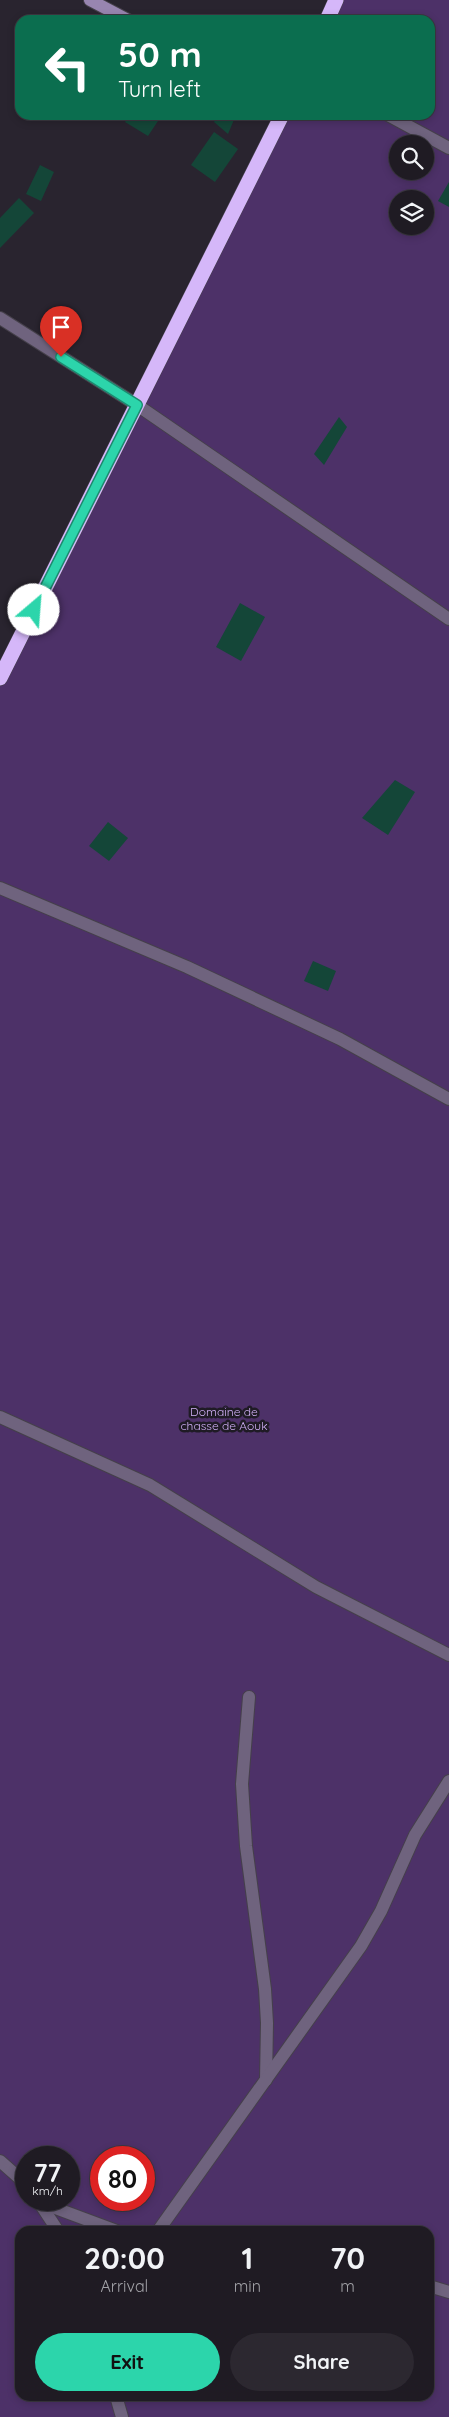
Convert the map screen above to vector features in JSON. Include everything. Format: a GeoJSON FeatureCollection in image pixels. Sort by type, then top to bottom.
{"type":"FeatureCollection","features":[{"type":"Feature","properties":{"kind":"highway"},"geometry":{"type":"LineString","coordinates":[[329,15],[336,0]]}},
{"type":"Feature","properties":{"kind":"highway"},"geometry":{"type":"LineString","coordinates":[[0,678],[280,120]]}},
{"type":"Feature","properties":{"kind":"street"},"geometry":{"type":"LineString","coordinates":[[90,0],[118,15]]}},
{"type":"Feature","properties":{"kind":"street"},"geometry":{"type":"LineString","coordinates":[[397,120],[449,148]]}},
{"type":"Feature","properties":{"kind":"street"},"geometry":{"type":"LineString","coordinates":[[0,318],[137,405],[449,619]]}},
{"type":"Feature","properties":{"kind":"street"},"geometry":{"type":"LineString","coordinates":[[0,888],[187,967],[331,1034],[449,1099]]}},
{"type":"Feature","properties":{"kind":"street"},"geometry":{"type":"LineString","coordinates":[[0,1417],[150,1485],[316,1587],[449,1655]]}},
{"type":"Feature","properties":{"kind":"street"},"geometry":{"type":"LineString","coordinates":[[249,1697],[242,1784],[246,1846],[265,1989],[267,2024],[266,2080]]}},
{"type":"Feature","properties":{"kind":"street"},"geometry":{"type":"LineString","coordinates":[[162,2226],[361,1946],[381,1911],[415,1835],[449,1781]]}},
{"type":"Feature","properties":{"kind":"street"},"geometry":{"type":"LineString","coordinates":[[0,2161],[15,2174]]}},
{"type":"Feature","properties":{"kind":"street"},"geometry":{"type":"LineString","coordinates":[[45,2211],[55,2226]]}},
{"type":"Feature","properties":{"kind":"street"},"geometry":{"type":"LineString","coordinates":[[65,2211],[104,2226]]}},
{"type":"Feature","properties":{"kind":"street"},"geometry":{"type":"LineString","coordinates":[[434,2288],[449,2292]]}},
{"type":"Feature","properties":{"kind":"street"},"geometry":{"type":"LineString","coordinates":[[117,2401],[122,2417]]}},
{"type":"Feature","properties":{"kind":"green space","name":"Domaine de chasse de Aouk"},"geometry":{"type":"Polygon","coordinates":[[[336,0],[449,0],[449,2417],[0,2417],[0,678],[279,120],[435,120],[435,15],[328,15],[336,0]]]}},
{"type":"Feature","properties":{"kind":"building"},"geometry":{"type":"Polygon","coordinates":[[[126,120],[159,120],[148,136],[125,122],[126,120]]]}},
{"type":"Feature","properties":{"kind":"building"},"geometry":{"type":"Polygon","coordinates":[[[215,120],[234,120],[228,134],[214,122],[215,120]]]}},
{"type":"Feature","properties":{"kind":"building"},"geometry":{"type":"Polygon","coordinates":[[[214,132],[238,149],[215,182],[191,165],[214,132]]]}},
{"type":"Feature","properties":{"kind":"building"},"geometry":{"type":"Polygon","coordinates":[[[40,165],[54,172],[41,201],[26,194],[40,165]]]}},
{"type":"Feature","properties":{"kind":"building"},"geometry":{"type":"Polygon","coordinates":[[[449,182],[449,207],[438,201],[449,182]]]}},
{"type":"Feature","properties":{"kind":"building"},"geometry":{"type":"Polygon","coordinates":[[[19,198],[34,213],[0,248],[0,218],[19,198]]]}},
{"type":"Feature","properties":{"kind":"building"},"geometry":{"type":"Polygon","coordinates":[[[339,417],[347,427],[324,465],[314,454],[339,417]]]}},
{"type":"Feature","properties":{"kind":"building"},"geometry":{"type":"Polygon","coordinates":[[[240,603],[265,617],[241,661],[216,647],[240,603]]]}},
{"type":"Feature","properties":{"kind":"building"},"geometry":{"type":"Polygon","coordinates":[[[395,780],[415,792],[388,835],[362,818],[395,780]]]}},
{"type":"Feature","properties":{"kind":"building"},"geometry":{"type":"Polygon","coordinates":[[[108,822],[128,838],[109,861],[89,846],[108,822]]]}},
{"type":"Feature","properties":{"kind":"building"},"geometry":{"type":"Polygon","coordinates":[[[313,961],[336,971],[328,991],[304,981],[313,961]]]}},
{"type":"Feature","properties":{"kind":"route"},"geometry":{"type":"LineString","coordinates":[[34,610],[137,405],[61,357]]}}]}
